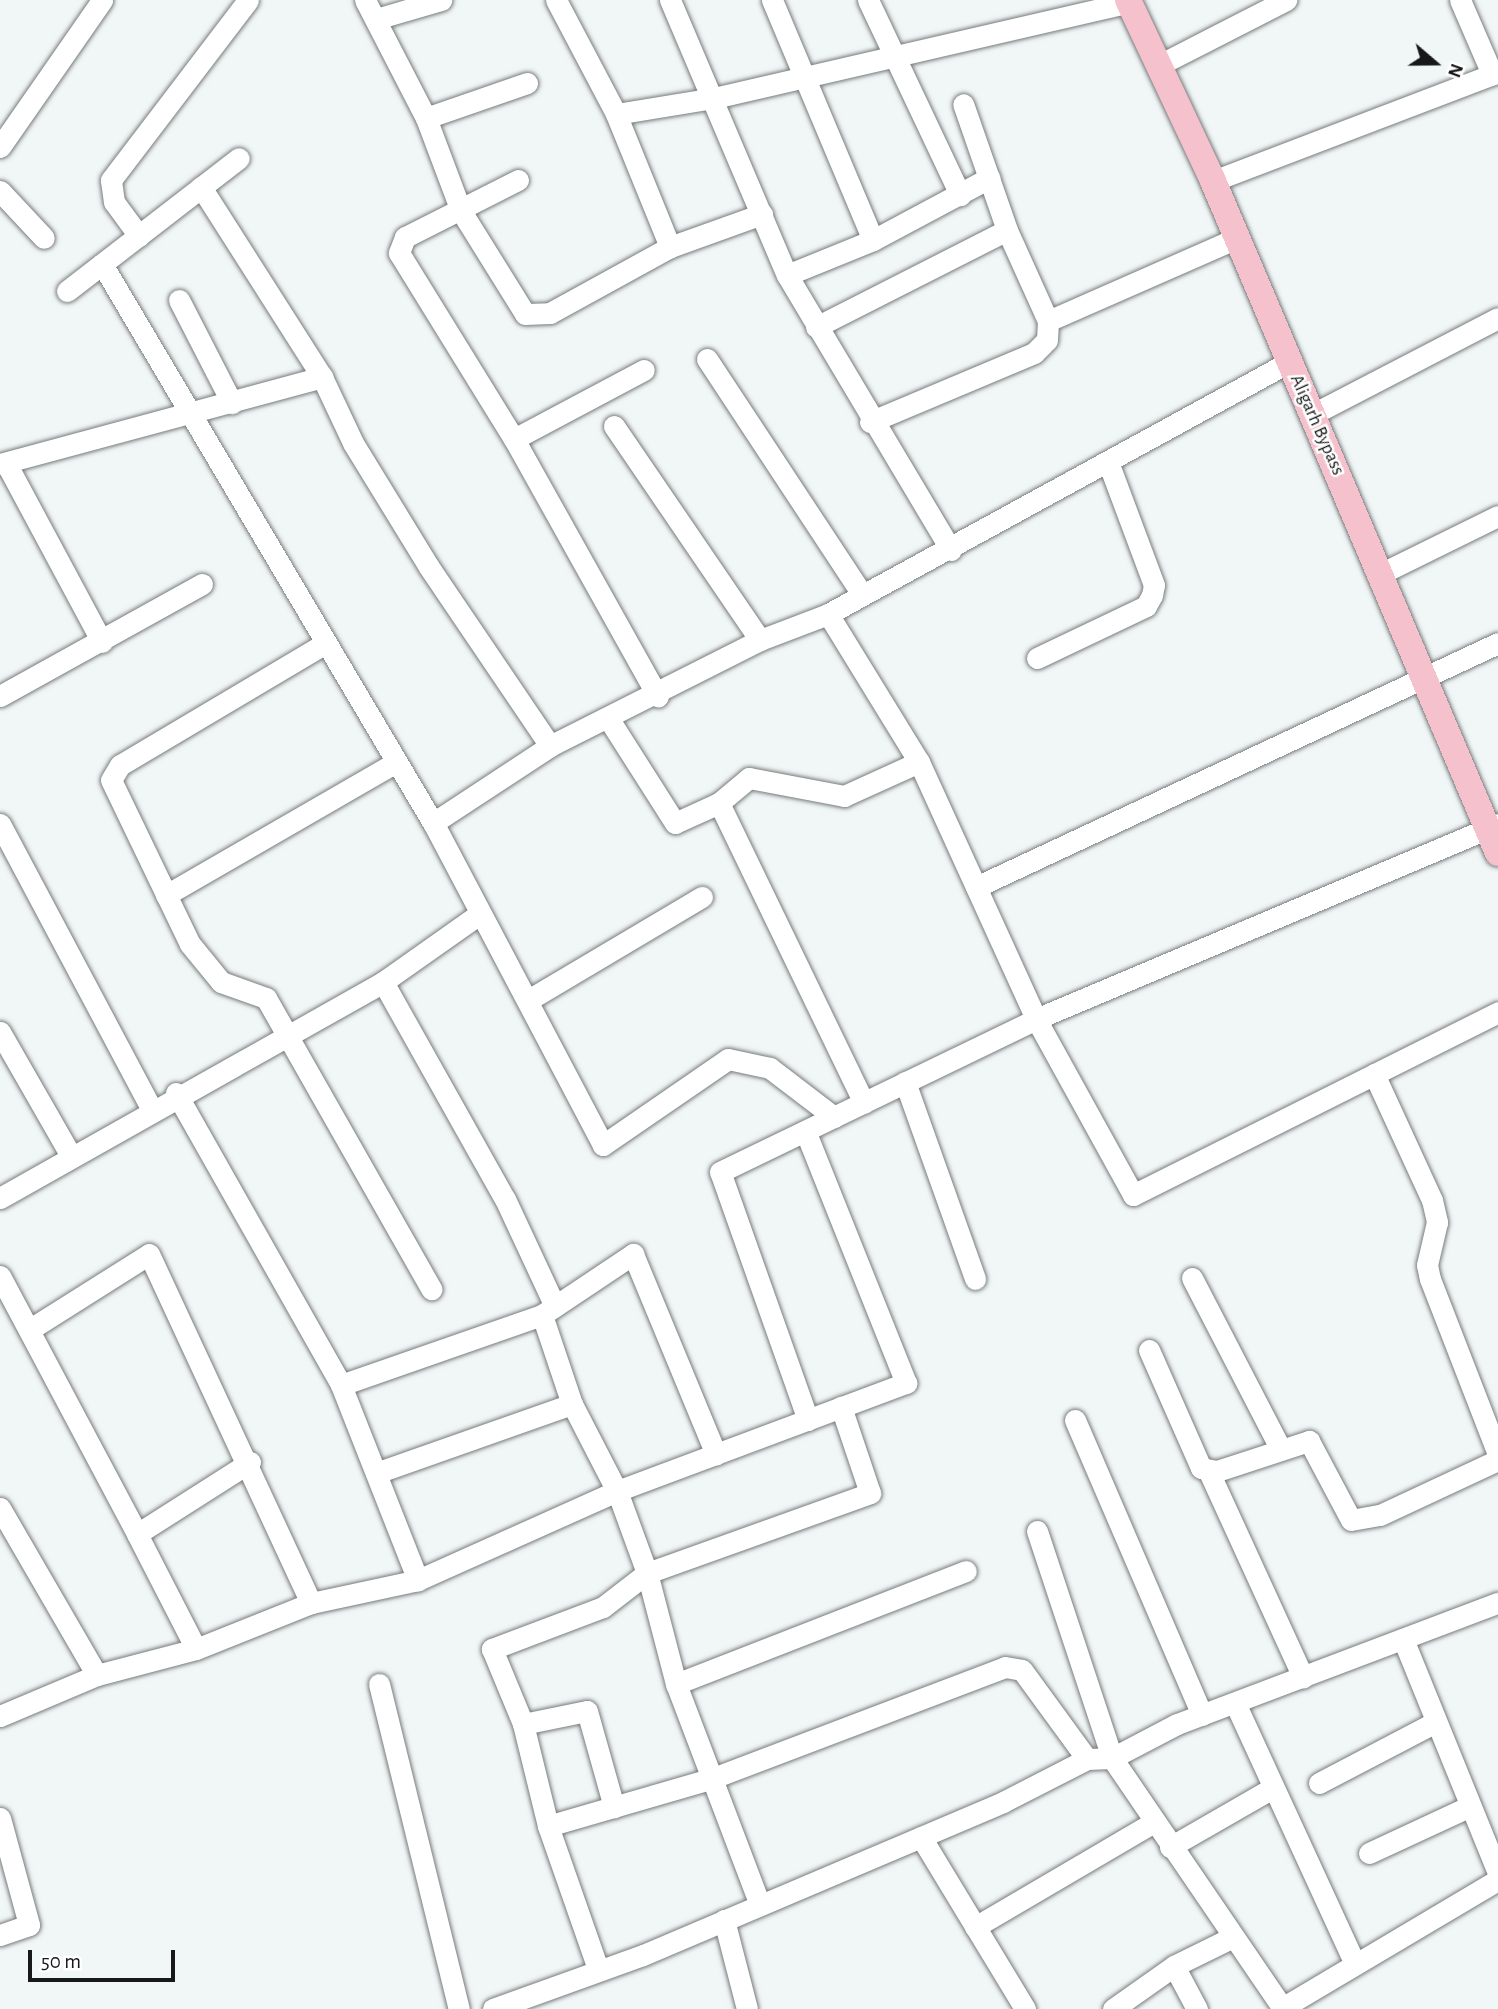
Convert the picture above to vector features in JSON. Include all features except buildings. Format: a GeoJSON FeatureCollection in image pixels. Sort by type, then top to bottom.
{"type":"FeatureCollection","features":[{"type":"Feature","properties":{"kind":"main road","name":"Aligarh Bypass"},"geometry":{"type":"LineString","coordinates":[[1128,1],[1213,181],[1495,835]]}},
{"type":"Feature","properties":{"kind":"street"},"geometry":{"type":"LineString","coordinates":[[0,147],[102,0]]}},
{"type":"Feature","properties":{"kind":"street"},"geometry":{"type":"LineString","coordinates":[[139,236],[114,202],[111,180],[248,0]]}},
{"type":"Feature","properties":{"kind":"street"},"geometry":{"type":"LineString","coordinates":[[441,0],[370,9],[426,118],[461,211],[520,309],[532,318],[670,247],[762,214]]}},
{"type":"Feature","properties":{"kind":"street"},"geometry":{"type":"LineString","coordinates":[[556,0],[616,114],[670,247]]}},
{"type":"Feature","properties":{"kind":"street"},"geometry":{"type":"LineString","coordinates":[[670,0],[714,98],[787,275],[870,422],[951,550]]}},
{"type":"Feature","properties":{"kind":"street"},"geometry":{"type":"LineString","coordinates":[[772,0],[873,240]]}},
{"type":"Feature","properties":{"kind":"street"},"geometry":{"type":"LineString","coordinates":[[868,0],[889,55],[960,195]]}},
{"type":"Feature","properties":{"kind":"street"},"geometry":{"type":"LineString","coordinates":[[1159,65],[1286,0]]}},
{"type":"Feature","properties":{"kind":"street"},"geometry":{"type":"LineString","coordinates":[[1213,181],[1495,73],[1460,0]]}},
{"type":"Feature","properties":{"kind":"street"},"geometry":{"type":"LineString","coordinates":[[616,114],[714,98],[1128,1]]}},
{"type":"Feature","properties":{"kind":"street"},"geometry":{"type":"LineString","coordinates":[[426,118],[527,83]]}},
{"type":"Feature","properties":{"kind":"street"},"geometry":{"type":"LineString","coordinates":[[870,422],[1034,353],[1047,340],[1048,321],[1007,230],[963,104]]}},
{"type":"Feature","properties":{"kind":"street"},"geometry":{"type":"LineString","coordinates":[[67,291],[239,158]]}},
{"type":"Feature","properties":{"kind":"street"},"geometry":{"type":"LineString","coordinates":[[787,275],[873,240],[989,178]]}},
{"type":"Feature","properties":{"kind":"street"},"geometry":{"type":"LineString","coordinates":[[518,180],[461,211],[405,236],[399,253],[514,439],[658,697]]}},
{"type":"Feature","properties":{"kind":"street"},"geometry":{"type":"LineString","coordinates":[[201,187],[322,377],[353,443],[415,545],[550,746]]}},
{"type":"Feature","properties":{"kind":"street"},"geometry":{"type":"LineString","coordinates":[[0,191],[44,238]]}},
{"type":"Feature","properties":{"kind":"street"},"geometry":{"type":"LineString","coordinates":[[816,327],[1007,230]]}},
{"type":"Feature","properties":{"kind":"street"},"geometry":{"type":"LineString","coordinates":[[1048,321],[1237,238]]}},
{"type":"Feature","properties":{"kind":"street"},"geometry":{"type":"LineString","coordinates":[[102,264],[191,415],[278,554],[324,644],[433,823],[478,915],[530,999],[603,1145],[728,1059],[770,1068],[834,1117]]}},
{"type":"Feature","properties":{"kind":"street"},"geometry":{"type":"LineString","coordinates":[[180,300],[232,403]]}},
{"type":"Feature","properties":{"kind":"street"},"geometry":{"type":"LineString","coordinates":[[1313,414],[1498,318]]}},
{"type":"Feature","properties":{"kind":"street"},"geometry":{"type":"LineString","coordinates":[[707,359],[862,594]]}},
{"type":"Feature","properties":{"kind":"street"},"geometry":{"type":"LineString","coordinates":[[433,823],[550,746],[658,697],[760,640],[828,614],[951,550],[1289,362]]}},
{"type":"Feature","properties":{"kind":"street"},"geometry":{"type":"LineString","coordinates":[[514,439],[644,370]]}},
{"type":"Feature","properties":{"kind":"street"},"geometry":{"type":"LineString","coordinates":[[102,642],[3,463],[191,415],[322,377]]}},
{"type":"Feature","properties":{"kind":"street"},"geometry":{"type":"LineString","coordinates":[[614,426],[760,640]]}},
{"type":"Feature","properties":{"kind":"street"},"geometry":{"type":"LineString","coordinates":[[1037,658],[1146,606],[1152,596],[1154,584],[1108,462]]}},
{"type":"Feature","properties":{"kind":"street"},"geometry":{"type":"LineString","coordinates":[[1382,573],[1498,516]]}},
{"type":"Feature","properties":{"kind":"street"},"geometry":{"type":"LineString","coordinates":[[0,696],[102,642],[202,584]]}},
{"type":"Feature","properties":{"kind":"street"},"geometry":{"type":"LineString","coordinates":[[828,614],[919,762],[1036,1019],[1133,1195],[1498,1012]]}},
{"type":"Feature","properties":{"kind":"street"},"geometry":{"type":"LineString","coordinates":[[976,887],[1424,674],[1498,643]]}},
{"type":"Feature","properties":{"kind":"street"},"geometry":{"type":"LineString","coordinates":[[324,644],[120,765],[111,780],[166,895],[207,968],[221,982],[266,998],[289,1034],[432,1289]]}},
{"type":"Feature","properties":{"kind":"street"},"geometry":{"type":"LineString","coordinates":[[610,721],[675,823],[719,803],[749,778],[844,796],[919,762]]}},
{"type":"Feature","properties":{"kind":"street"},"geometry":{"type":"LineString","coordinates":[[166,895],[396,762]]}},
{"type":"Feature","properties":{"kind":"street"},"geometry":{"type":"LineString","coordinates":[[719,803],[863,1103]]}},
{"type":"Feature","properties":{"kind":"street"},"geometry":{"type":"LineString","coordinates":[[0,824],[151,1108]]}},
{"type":"Feature","properties":{"kind":"street"},"geometry":{"type":"LineString","coordinates":[[808,1420],[719,1171],[1036,1019],[1495,835]]}},
{"type":"Feature","properties":{"kind":"street"},"geometry":{"type":"LineString","coordinates":[[530,999],[702,897]]}},
{"type":"Feature","properties":{"kind":"street"},"geometry":{"type":"LineString","coordinates":[[0,1198],[176,1093],[383,982],[478,915]]}},
{"type":"Feature","properties":{"kind":"street"},"geometry":{"type":"LineString","coordinates":[[383,982],[505,1199],[549,1310],[572,1404],[617,1491],[647,1573],[676,1684],[760,1905]]}},
{"type":"Feature","properties":{"kind":"street"},"geometry":{"type":"LineString","coordinates":[[0,1032],[71,1156]]}},
{"type":"Feature","properties":{"kind":"street"},"geometry":{"type":"LineString","coordinates":[[1374,1074],[1432,1200],[1437,1222],[1427,1265],[1430,1279],[1498,1454]]}},
{"type":"Feature","properties":{"kind":"street"},"geometry":{"type":"LineString","coordinates":[[905,1082],[975,1279]]}},
{"type":"Feature","properties":{"kind":"street"},"geometry":{"type":"LineString","coordinates":[[176,1093],[341,1385],[418,1580]]}},
{"type":"Feature","properties":{"kind":"street"},"geometry":{"type":"LineString","coordinates":[[0,1716],[97,1675],[196,1649],[311,1603],[418,1580],[617,1491],[906,1382],[805,1131]]}},
{"type":"Feature","properties":{"kind":"street"},"geometry":{"type":"LineString","coordinates":[[32,1328],[149,1254],[250,1462],[311,1603]]}},
{"type":"Feature","properties":{"kind":"street"},"geometry":{"type":"LineString","coordinates":[[341,1385],[549,1310],[633,1254],[716,1454]]}},
{"type":"Feature","properties":{"kind":"street"},"geometry":{"type":"LineString","coordinates":[[0,1276],[32,1328],[196,1649]]}},
{"type":"Feature","properties":{"kind":"street"},"geometry":{"type":"LineString","coordinates":[[1192,1278],[1279,1446]]}},
{"type":"Feature","properties":{"kind":"street"},"geometry":{"type":"LineString","coordinates":[[1149,1350],[1193,1455],[1209,1472],[1303,1677]]}},
{"type":"Feature","properties":{"kind":"street"},"geometry":{"type":"LineString","coordinates":[[376,1473],[572,1404]]}},
{"type":"Feature","properties":{"kind":"street"},"geometry":{"type":"LineString","coordinates":[[597,1966],[548,1826],[523,1724],[492,1649],[603,1607],[647,1573],[870,1493],[841,1407]]}},
{"type":"Feature","properties":{"kind":"street"},"geometry":{"type":"LineString","coordinates":[[1075,1420],[1202,1715]]}},
{"type":"Feature","properties":{"kind":"street"},"geometry":{"type":"LineString","coordinates":[[1209,1472],[1279,1446],[1309,1441],[1342,1510],[1363,1521],[1498,1460]]}},
{"type":"Feature","properties":{"kind":"street"},"geometry":{"type":"LineString","coordinates":[[137,1534],[250,1462]]}},
{"type":"Feature","properties":{"kind":"street"},"geometry":{"type":"LineString","coordinates":[[0,1508],[97,1675]]}},
{"type":"Feature","properties":{"kind":"street"},"geometry":{"type":"LineString","coordinates":[[1037,1531],[1112,1758],[1231,1938],[1283,2008],[1498,1880]]}},
{"type":"Feature","properties":{"kind":"street"},"geometry":{"type":"LineString","coordinates":[[676,1684],[966,1571]]}},
{"type":"Feature","properties":{"kind":"street"},"geometry":{"type":"LineString","coordinates":[[494,2009],[597,1966],[760,1905],[921,1837],[1087,1759],[1112,1758],[1202,1715],[1497,1605]]}},
{"type":"Feature","properties":{"kind":"street"},"geometry":{"type":"LineString","coordinates":[[1403,1639],[1432,1724],[1498,1873]]}},
{"type":"Feature","properties":{"kind":"street"},"geometry":{"type":"LineString","coordinates":[[548,1826],[713,1778],[1006,1667],[1022,1670],[1073,1747],[1087,1759]]}},
{"type":"Feature","properties":{"kind":"street"},"geometry":{"type":"LineString","coordinates":[[379,1684],[460,2009]]}},
{"type":"Feature","properties":{"kind":"street"},"geometry":{"type":"LineString","coordinates":[[1234,1703],[1271,1790],[1354,1964]]}},
{"type":"Feature","properties":{"kind":"street"},"geometry":{"type":"LineString","coordinates":[[523,1724],[587,1711],[614,1807]]}},
{"type":"Feature","properties":{"kind":"street"},"geometry":{"type":"LineString","coordinates":[[1319,1783],[1432,1724]]}},
{"type":"Feature","properties":{"kind":"street"},"geometry":{"type":"LineString","coordinates":[[1170,1847],[1271,1790]]}},
{"type":"Feature","properties":{"kind":"street"},"geometry":{"type":"LineString","coordinates":[[1369,1853],[1468,1807]]}},
{"type":"Feature","properties":{"kind":"street"},"geometry":{"type":"LineString","coordinates":[[0,1818],[29,1925],[0,1935]]}},
{"type":"Feature","properties":{"kind":"street"},"geometry":{"type":"LineString","coordinates":[[975,1927],[1154,1822]]}},
{"type":"Feature","properties":{"kind":"street"},"geometry":{"type":"LineString","coordinates":[[921,1837],[1025,2009]]}},
{"type":"Feature","properties":{"kind":"street"},"geometry":{"type":"LineString","coordinates":[[724,1920],[747,2009]]}},
{"type":"Feature","properties":{"kind":"street"},"geometry":{"type":"LineString","coordinates":[[1113,2009],[1174,1966],[1231,1938]]}},
{"type":"Feature","properties":{"kind":"street"},"geometry":{"type":"LineString","coordinates":[[1174,1966],[1197,2009]]}}]}
